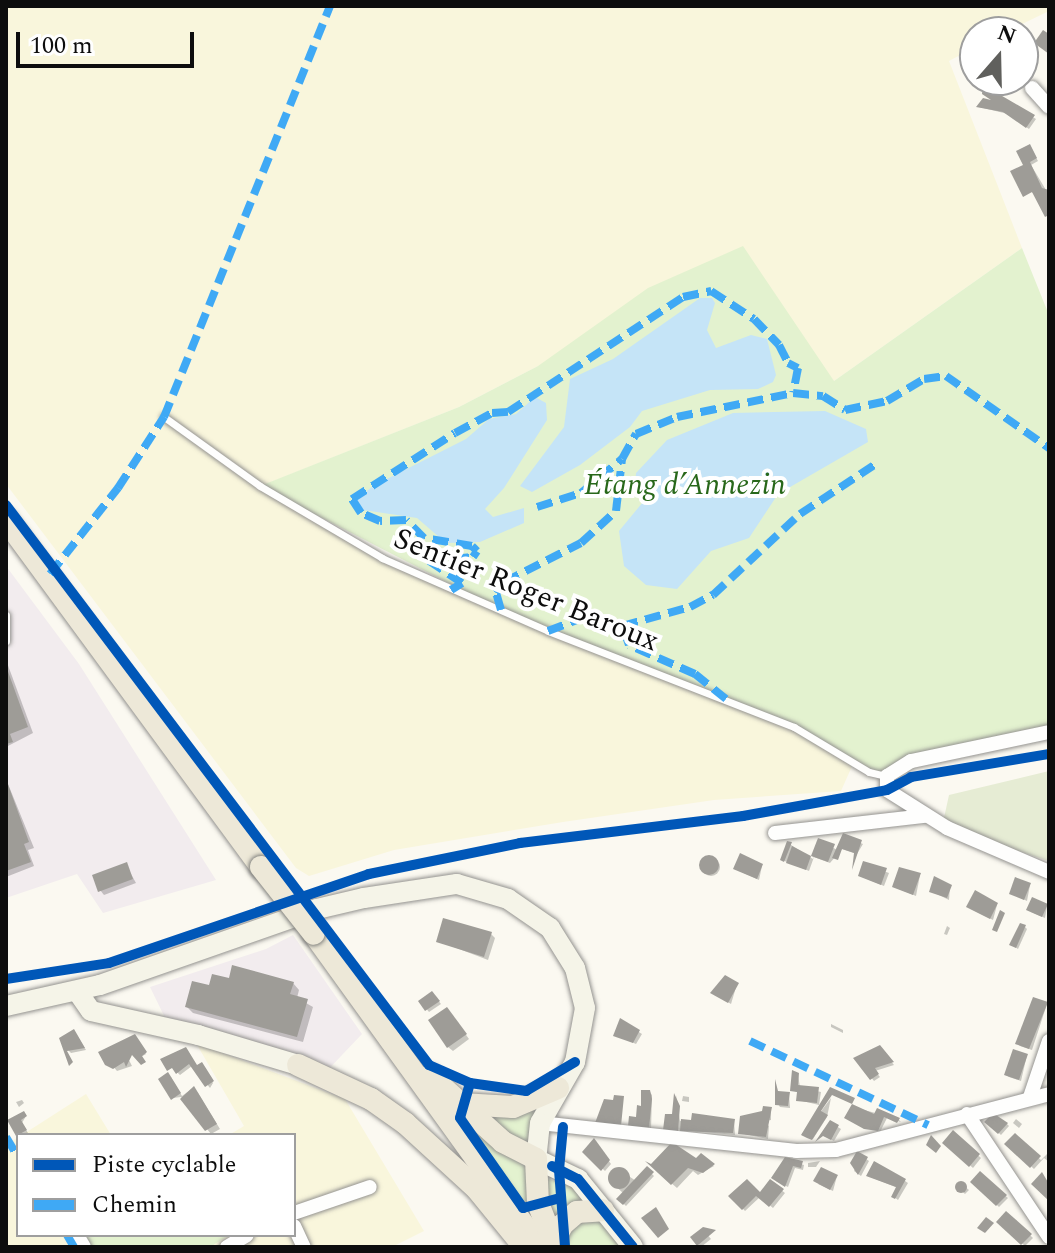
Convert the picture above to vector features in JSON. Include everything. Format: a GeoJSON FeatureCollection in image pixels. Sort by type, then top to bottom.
{"type":"FeatureCollection","features":[{"type":"Feature","properties":{"kind":"main road"},"geometry":{"type":"LineString","coordinates":[[6,520],[261,867],[549,1246]]}},
{"type":"Feature","properties":{"kind":"main road"},"geometry":{"type":"LineString","coordinates":[[374,1012],[461,1104],[503,1142],[536,1159],[538,1203],[549,1246]]}},
{"type":"Feature","properties":{"kind":"main road"},"geometry":{"type":"LineString","coordinates":[[298,1065],[371,1099],[405,1123],[477,1189],[524,1247]]}},
{"type":"Feature","properties":{"kind":"main road"},"geometry":{"type":"LineString","coordinates":[[461,1104],[513,1107],[558,1088]]}},
{"type":"Feature","properties":{"kind":"main road"},"geometry":{"type":"LineString","coordinates":[[549,1246],[562,1225],[577,1212],[603,1210]]}},
{"type":"Feature","properties":{"kind":"street"},"geometry":{"type":"LineString","coordinates":[[1049,732],[911,761],[887,776],[887,790],[925,816],[984,848],[1049,872]]}},
{"type":"Feature","properties":{"kind":"street"},"geometry":{"type":"LineString","coordinates":[[775,833],[925,816]]}},
{"type":"Feature","properties":{"kind":"street"},"geometry":{"type":"LineString","coordinates":[[6,1006],[100,985],[323,907],[424,887],[474,887],[528,909],[550,928],[575,968],[585,1008],[584,1033],[575,1062],[540,1123],[536,1159],[578,1179],[633,1247]]}},
{"type":"Feature","properties":{"kind":"street"},"geometry":{"type":"LineString","coordinates":[[100,985],[103,1002],[117,1016]]}},
{"type":"Feature","properties":{"kind":"street"},"geometry":{"type":"LineString","coordinates":[[77,991],[91,1011]]}},
{"type":"Feature","properties":{"kind":"street"},"geometry":{"type":"LineString","coordinates":[[39,1000],[117,1016],[298,1065]]}},
{"type":"Feature","properties":{"kind":"street"},"geometry":{"type":"LineString","coordinates":[[1030,1097],[1049,1041]]}},
{"type":"Feature","properties":{"kind":"street"},"geometry":{"type":"LineString","coordinates":[[540,1123],[796,1151],[836,1150],[1049,1094]]}},
{"type":"Feature","properties":{"kind":"street"},"geometry":{"type":"LineString","coordinates":[[967,1114],[1049,1237]]}},
{"type":"Feature","properties":{"kind":"street"},"geometry":{"type":"LineString","coordinates":[[296,1212],[370,1187]]}},
{"type":"Feature","properties":{"kind":"lane","name":"Sentier Roger Baroux"},"geometry":{"type":"LineString","coordinates":[[164,417],[260,486],[382,558],[548,631],[794,727],[869,772],[887,776]]}},
{"type":"Feature","properties":{"kind":"lane"},"geometry":{"type":"LineString","coordinates":[[6,615],[6,641]]}},
{"type":"Feature","properties":{"kind":"shaded area"},"geometry":{"type":"Polygon","coordinates":[[[6,6],[1049,6],[1049,11],[1039,16],[959,16],[959,56],[949,61],[959,87],[959,96],[963,96],[1022,248],[834,381],[538,366],[459,407],[261,486],[382,558],[794,727],[853,764],[841,791],[714,800],[563,822],[394,850],[309,876],[296,868],[6,484],[6,6]]]}},
{"type":"Feature","properties":{"kind":"shaded area"},"geometry":{"type":"Polygon","coordinates":[[[6,566],[79,664],[216,880],[103,913],[77,874],[6,898],[6,566]]]}},
{"type":"Feature","properties":{"kind":"shaded area"},"geometry":{"type":"Polygon","coordinates":[[[293,935],[362,1034],[323,1075],[170,1028],[150,987],[266,949],[293,935]]]}},
{"type":"Feature","properties":{"kind":"shaded area"},"geometry":{"type":"Polygon","coordinates":[[[196,1043],[345,1099],[424,1231],[392,1247],[6,1247],[6,1130],[12,1141],[16,1138],[16,1237],[296,1237],[296,1133],[232,1133],[244,1126],[196,1043]]]}},
{"type":"Feature","properties":{"kind":"shaded area"},"geometry":{"type":"Polygon","coordinates":[[[86,1094],[110,1133],[25,1133],[86,1094]]]}},
{"type":"Feature","properties":{"kind":"green space","name":"Étang d’Annezin"},"geometry":{"type":"Polygon","coordinates":[[[743,246],[834,381],[1022,248],[1049,315],[1049,730],[884,776],[794,727],[501,610],[260,486],[459,407],[538,366],[648,288],[743,246]]]}},
{"type":"Feature","properties":{"kind":"green space"},"geometry":{"type":"Polygon","coordinates":[[[1049,771],[1049,861],[991,842],[944,818],[949,795],[1049,771]]]}},
{"type":"Feature","properties":{"kind":"green space"},"geometry":{"type":"Polygon","coordinates":[[[542,1100],[525,1151],[488,1113],[542,1100]]]}},
{"type":"Feature","properties":{"kind":"green space"},"geometry":{"type":"Polygon","coordinates":[[[465,1116],[530,1162],[533,1202],[524,1205],[465,1116]]]}},
{"type":"Feature","properties":{"kind":"green space"},"geometry":{"type":"Polygon","coordinates":[[[545,1178],[575,1187],[592,1207],[553,1230],[545,1178]]]}},
{"type":"Feature","properties":{"kind":"green space"},"geometry":{"type":"Polygon","coordinates":[[[593,1216],[607,1225],[626,1247],[569,1247],[566,1226],[593,1216]]]}},
{"type":"Feature","properties":{"kind":"green space"},"geometry":{"type":"Polygon","coordinates":[[[84,1237],[226,1237],[210,1247],[88,1247],[84,1237]]]}},
{"type":"Feature","properties":{"kind":"water"},"geometry":{"type":"Polygon","coordinates":[[[700,298],[712,298],[715,303],[707,330],[716,348],[751,335],[767,339],[776,375],[773,382],[758,389],[710,390],[642,411],[630,427],[580,465],[532,492],[520,486],[564,427],[570,379],[613,359],[700,298]]]}},
{"type":"Feature","properties":{"kind":"water"},"geometry":{"type":"Polygon","coordinates":[[[535,397],[546,403],[547,420],[504,488],[485,509],[493,517],[524,508],[524,523],[480,542],[446,543],[417,518],[363,510],[355,501],[373,486],[466,439],[489,419],[516,414],[535,397]]]}},
{"type":"Feature","properties":{"kind":"water"},"geometry":{"type":"Polygon","coordinates":[[[825,411],[866,429],[868,442],[778,494],[749,538],[711,551],[677,589],[646,585],[624,566],[619,531],[643,502],[635,485],[636,473],[667,440],[733,413],[825,411]]]}},
{"type":"Feature","properties":{"kind":"building"},"geometry":{"type":"Polygon","coordinates":[[[1043,30],[1049,34],[1049,54],[1039,47],[1039,36],[1043,30]]]}},
{"type":"Feature","properties":{"kind":"building"},"geometry":{"type":"Polygon","coordinates":[[[985,96],[1002,96],[1035,115],[1026,128],[1003,112],[976,107],[983,98],[991,100],[985,96]]]}},
{"type":"Feature","properties":{"kind":"building"},"geometry":{"type":"Polygon","coordinates":[[[1030,144],[1037,158],[1030,162],[1042,188],[1049,190],[1049,215],[1045,217],[1032,192],[1023,197],[1010,171],[1023,165],[1016,151],[1030,144]]]}},
{"type":"Feature","properties":{"kind":"building"},"geometry":{"type":"Polygon","coordinates":[[[6,666],[28,727],[10,734],[13,742],[6,744],[6,666]]]}},
{"type":"Feature","properties":{"kind":"building"},"geometry":{"type":"Polygon","coordinates":[[[6,779],[29,842],[24,844],[31,862],[6,871],[6,779]]]}},
{"type":"Feature","properties":{"kind":"building"},"geometry":{"type":"Polygon","coordinates":[[[843,833],[862,840],[852,870],[854,853],[842,849],[838,860],[832,858],[843,833]]]}},
{"type":"Feature","properties":{"kind":"building"},"geometry":{"type":"Polygon","coordinates":[[[818,838],[835,844],[828,862],[811,856],[818,838]]]}},
{"type":"Feature","properties":{"kind":"building"},"geometry":{"type":"Polygon","coordinates":[[[787,841],[792,842],[784,862],[780,860],[787,841]]]}},
{"type":"Feature","properties":{"kind":"building"},"geometry":{"type":"Polygon","coordinates":[[[792,846],[811,856],[806,870],[786,863],[792,846]]]}},
{"type":"Feature","properties":{"kind":"building"},"geometry":{"type":"Polygon","coordinates":[[[740,853],[763,864],[757,879],[733,869],[740,853]]]}},
{"type":"Feature","properties":{"kind":"building"},"geometry":{"type":"Polygon","coordinates":[[[709,855],[716,858],[719,865],[716,872],[709,875],[702,872],[699,865],[702,858],[709,855]]]}},
{"type":"Feature","properties":{"kind":"building"},"geometry":{"type":"Polygon","coordinates":[[[863,861],[887,868],[881,885],[858,876],[863,861]]]}},
{"type":"Feature","properties":{"kind":"building"},"geometry":{"type":"Polygon","coordinates":[[[127,862],[133,879],[98,892],[92,875],[127,862]]]}},
{"type":"Feature","properties":{"kind":"building"},"geometry":{"type":"Polygon","coordinates":[[[899,867],[921,873],[913,895],[892,887],[899,867]]]}},
{"type":"Feature","properties":{"kind":"building"},"geometry":{"type":"Polygon","coordinates":[[[934,876],[952,885],[947,898],[929,892],[934,876]]]}},
{"type":"Feature","properties":{"kind":"building"},"geometry":{"type":"Polygon","coordinates":[[[1015,877],[1031,883],[1024,900],[1009,894],[1015,877]]]}},
{"type":"Feature","properties":{"kind":"building"},"geometry":{"type":"Polygon","coordinates":[[[975,890],[998,903],[990,919],[966,907],[975,890]]]}},
{"type":"Feature","properties":{"kind":"building"},"geometry":{"type":"Polygon","coordinates":[[[1032,897],[1048,904],[1042,917],[1026,910],[1032,897]]]}},
{"type":"Feature","properties":{"kind":"building"},"geometry":{"type":"Polygon","coordinates":[[[1000,910],[1005,913],[997,932],[992,930],[1000,910]]]}},
{"type":"Feature","properties":{"kind":"building"},"geometry":{"type":"Polygon","coordinates":[[[443,918],[492,932],[484,957],[436,942],[443,918]]]}},
{"type":"Feature","properties":{"kind":"building"},"geometry":{"type":"Polygon","coordinates":[[[1020,923],[1026,925],[1016,948],[1009,945],[1020,923]]]}},
{"type":"Feature","properties":{"kind":"building"},"geometry":{"type":"Polygon","coordinates":[[[232,965],[294,982],[290,994],[308,999],[297,1037],[185,1007],[192,981],[209,985],[212,974],[229,978],[232,965]]]}},
{"type":"Feature","properties":{"kind":"building"},"geometry":{"type":"Polygon","coordinates":[[[725,975],[739,983],[728,1003],[710,993],[725,975]]]}},
{"type":"Feature","properties":{"kind":"building"},"geometry":{"type":"Polygon","coordinates":[[[432,991],[440,1001],[425,1011],[418,1001],[432,991]]]}},
{"type":"Feature","properties":{"kind":"building"},"geometry":{"type":"Polygon","coordinates":[[[1033,997],[1048,1002],[1029,1049],[1015,1044],[1033,997]]]}},
{"type":"Feature","properties":{"kind":"building"},"geometry":{"type":"Polygon","coordinates":[[[447,1007],[467,1034],[447,1048],[428,1020],[447,1007]]]}},
{"type":"Feature","properties":{"kind":"building"},"geometry":{"type":"Polygon","coordinates":[[[620,1018],[640,1030],[633,1043],[613,1036],[620,1018]]]}},
{"type":"Feature","properties":{"kind":"building"},"geometry":{"type":"Polygon","coordinates":[[[74,1029],[85,1048],[67,1051],[73,1062],[69,1066],[59,1038],[74,1029]]]}},
{"type":"Feature","properties":{"kind":"building"},"geometry":{"type":"Polygon","coordinates":[[[135,1034],[147,1052],[142,1056],[146,1062],[141,1065],[132,1055],[126,1067],[124,1062],[113,1069],[105,1065],[98,1052],[135,1034]]]}},
{"type":"Feature","properties":{"kind":"building"},"geometry":{"type":"Polygon","coordinates":[[[880,1045],[894,1062],[875,1068],[879,1074],[870,1080],[853,1058],[880,1045]]]}},
{"type":"Feature","properties":{"kind":"building"},"geometry":{"type":"Polygon","coordinates":[[[186,1047],[197,1065],[202,1062],[214,1081],[205,1087],[189,1064],[176,1074],[172,1068],[167,1071],[160,1059],[186,1047]]]}},
{"type":"Feature","properties":{"kind":"building"},"geometry":{"type":"Polygon","coordinates":[[[1013,1049],[1028,1054],[1019,1080],[1004,1075],[1013,1049]]]}},
{"type":"Feature","properties":{"kind":"building"},"geometry":{"type":"Polygon","coordinates":[[[792,1070],[799,1073],[798,1085],[819,1087],[817,1103],[796,1101],[797,1092],[790,1091],[792,1070]]]}},
{"type":"Feature","properties":{"kind":"building"},"geometry":{"type":"Polygon","coordinates":[[[168,1072],[181,1093],[171,1100],[158,1079],[168,1072]]]}},
{"type":"Feature","properties":{"kind":"building"},"geometry":{"type":"Polygon","coordinates":[[[775,1079],[778,1091],[790,1092],[788,1106],[775,1105],[775,1079]]]}},
{"type":"Feature","properties":{"kind":"building"},"geometry":{"type":"Polygon","coordinates":[[[194,1086],[217,1124],[205,1131],[180,1099],[194,1086]]]}},
{"type":"Feature","properties":{"kind":"building"},"geometry":{"type":"Polygon","coordinates":[[[830,1087],[855,1098],[852,1104],[832,1095],[821,1111],[828,1115],[812,1140],[801,1135],[830,1087]]]}},
{"type":"Feature","properties":{"kind":"building"},"geometry":{"type":"Polygon","coordinates":[[[641,1090],[650,1090],[652,1099],[649,1128],[628,1126],[629,1116],[636,1117],[637,1105],[641,1106],[641,1090]]]}},
{"type":"Feature","properties":{"kind":"building"},"geometry":{"type":"Polygon","coordinates":[[[674,1093],[680,1106],[678,1131],[663,1130],[665,1114],[672,1114],[674,1093]]]}},
{"type":"Feature","properties":{"kind":"building"},"geometry":{"type":"Polygon","coordinates":[[[614,1095],[624,1096],[621,1126],[595,1123],[604,1099],[613,1100],[614,1095]]]}},
{"type":"Feature","properties":{"kind":"building"},"geometry":{"type":"Polygon","coordinates":[[[852,1104],[874,1114],[877,1108],[900,1118],[897,1123],[884,1117],[878,1131],[864,1129],[844,1118],[852,1104]]]}},
{"type":"Feature","properties":{"kind":"building"},"geometry":{"type":"Polygon","coordinates":[[[763,1106],[772,1107],[766,1137],[738,1134],[740,1116],[762,1111],[763,1106]]]}},
{"type":"Feature","properties":{"kind":"building"},"geometry":{"type":"Polygon","coordinates":[[[24,1111],[27,1116],[21,1120],[27,1130],[16,1133],[16,1136],[7,1120],[24,1111]]]}},
{"type":"Feature","properties":{"kind":"building"},"geometry":{"type":"Polygon","coordinates":[[[692,1113],[735,1119],[733,1133],[680,1131],[681,1119],[691,1120],[692,1113]]]}},
{"type":"Feature","properties":{"kind":"building"},"geometry":{"type":"Polygon","coordinates":[[[993,1113],[1008,1123],[998,1134],[984,1122],[993,1113]]]}},
{"type":"Feature","properties":{"kind":"building"},"geometry":{"type":"Polygon","coordinates":[[[830,1120],[839,1125],[831,1140],[823,1136],[815,1142],[830,1120]]]}},
{"type":"Feature","properties":{"kind":"building"},"geometry":{"type":"Polygon","coordinates":[[[953,1130],[980,1154],[969,1167],[942,1143],[953,1130]]]}},
{"type":"Feature","properties":{"kind":"building"},"geometry":{"type":"Polygon","coordinates":[[[1015,1133],[1041,1156],[1030,1168],[1004,1144],[1015,1133]]]}},
{"type":"Feature","properties":{"kind":"building"},"geometry":{"type":"Polygon","coordinates":[[[931,1135],[941,1146],[936,1153],[926,1145],[931,1135]]]}},
{"type":"Feature","properties":{"kind":"building"},"geometry":{"type":"Polygon","coordinates":[[[594,1138],[610,1160],[601,1171],[582,1152],[594,1138]]]}},
{"type":"Feature","properties":{"kind":"building"},"geometry":{"type":"Polygon","coordinates":[[[672,1142],[696,1158],[701,1153],[715,1164],[703,1173],[688,1168],[671,1185],[645,1161],[651,1164],[672,1142]]]}},
{"type":"Feature","properties":{"kind":"building"},"geometry":{"type":"Polygon","coordinates":[[[857,1151],[868,1157],[858,1175],[850,1163],[857,1151]]]}},
{"type":"Feature","properties":{"kind":"building"},"geometry":{"type":"Polygon","coordinates":[[[785,1157],[803,1161],[801,1168],[793,1166],[785,1187],[771,1178],[785,1157]]]}},
{"type":"Feature","properties":{"kind":"building"},"geometry":{"type":"Polygon","coordinates":[[[874,1161],[906,1179],[895,1199],[891,1197],[896,1187],[866,1176],[874,1161]]]}},
{"type":"Feature","properties":{"kind":"building"},"geometry":{"type":"Polygon","coordinates":[[[647,1166],[654,1172],[623,1205],[616,1199],[647,1166]]]}},
{"type":"Feature","properties":{"kind":"building"},"geometry":{"type":"Polygon","coordinates":[[[619,1167],[627,1170],[630,1178],[627,1186],[619,1189],[611,1186],[608,1178],[611,1170],[619,1167]]]}},
{"type":"Feature","properties":{"kind":"building"},"geometry":{"type":"Polygon","coordinates":[[[821,1167],[838,1175],[830,1190],[813,1181],[821,1167]]]}},
{"type":"Feature","properties":{"kind":"building"},"geometry":{"type":"Polygon","coordinates":[[[980,1171],[1007,1195],[996,1206],[970,1182],[980,1171]]]}},
{"type":"Feature","properties":{"kind":"building"},"geometry":{"type":"Polygon","coordinates":[[[1042,1172],[1049,1184],[1049,1201],[1031,1184],[1042,1172]]]}},
{"type":"Feature","properties":{"kind":"building"},"geometry":{"type":"Polygon","coordinates":[[[747,1179],[760,1192],[770,1179],[784,1189],[769,1207],[756,1196],[742,1210],[728,1196],[747,1179]]]}},
{"type":"Feature","properties":{"kind":"building"},"geometry":{"type":"Polygon","coordinates":[[[956,1182],[966,1182],[966,1192],[956,1192],[956,1182]]]}},
{"type":"Feature","properties":{"kind":"building"},"geometry":{"type":"Polygon","coordinates":[[[656,1207],[669,1229],[658,1238],[641,1218],[656,1207]]]}},
{"type":"Feature","properties":{"kind":"building"},"geometry":{"type":"Polygon","coordinates":[[[1006,1211],[1032,1234],[1021,1245],[996,1222],[1006,1211]]]}},
{"type":"Feature","properties":{"kind":"building"},"geometry":{"type":"Polygon","coordinates":[[[986,1217],[994,1223],[985,1233],[977,1228],[986,1217]]]}},
{"type":"Feature","properties":{"kind":"building"},"geometry":{"type":"Polygon","coordinates":[[[703,1227],[716,1230],[697,1246],[690,1237],[703,1227]]]}},
{"type":"Feature","properties":{"kind":"marked path"},"geometry":{"type":"LineString","coordinates":[[50,574],[118,488],[164,417],[330,6]]}},
{"type":"Feature","properties":{"kind":"marked path"},"geometry":{"type":"LineString","coordinates":[[451,590],[462,583],[429,561],[473,557],[477,551],[472,546],[424,538],[406,520],[380,521],[361,513],[352,499],[455,433],[492,413],[508,412],[683,297],[711,291],[754,319],[779,345],[788,363],[798,368],[793,393]]}},
{"type":"Feature","properties":{"kind":"marked path"},"geometry":{"type":"LineString","coordinates":[[501,610],[496,593],[504,582],[581,543],[616,511],[622,459],[636,434],[677,417],[793,393],[823,396],[845,410],[887,401],[924,379],[946,376],[1049,448]]}},
{"type":"Feature","properties":{"kind":"marked path"},"geometry":{"type":"LineString","coordinates":[[537,507],[581,493],[622,459]]}},
{"type":"Feature","properties":{"kind":"marked path"},"geometry":{"type":"LineString","coordinates":[[726,699],[695,674],[629,645],[622,626],[690,607],[713,595],[800,514],[879,462]]}},
{"type":"Feature","properties":{"kind":"marked path"},"geometry":{"type":"LineString","coordinates":[[548,631],[579,619],[605,620],[620,633]]}},
{"type":"Feature","properties":{"kind":"marked path"},"geometry":{"type":"LineString","coordinates":[[750,1041],[928,1125]]}},
{"type":"Feature","properties":{"kind":"marked path"},"geometry":{"type":"LineString","coordinates":[[6,1137],[16,1154]]}},
{"type":"Feature","properties":{"kind":"marked path"},"geometry":{"type":"LineString","coordinates":[[68,1237],[74,1247]]}},
{"type":"Feature","properties":{"kind":"cycle path"},"geometry":{"type":"LineString","coordinates":[[6,505],[429,1065],[470,1083],[460,1118],[523,1208],[560,1198]]}},
{"type":"Feature","properties":{"kind":"cycle path"},"geometry":{"type":"LineString","coordinates":[[6,979],[109,963],[369,874],[520,843],[743,816],[887,790],[911,777],[1049,754]]}},
{"type":"Feature","properties":{"kind":"cycle path"},"geometry":{"type":"LineString","coordinates":[[470,1083],[526,1091],[575,1062]]}},
{"type":"Feature","properties":{"kind":"cycle path"},"geometry":{"type":"LineString","coordinates":[[563,1127],[559,1170],[565,1247]]}},
{"type":"Feature","properties":{"kind":"cycle path"},"geometry":{"type":"LineString","coordinates":[[552,1166],[578,1179],[633,1247]]}}]}
